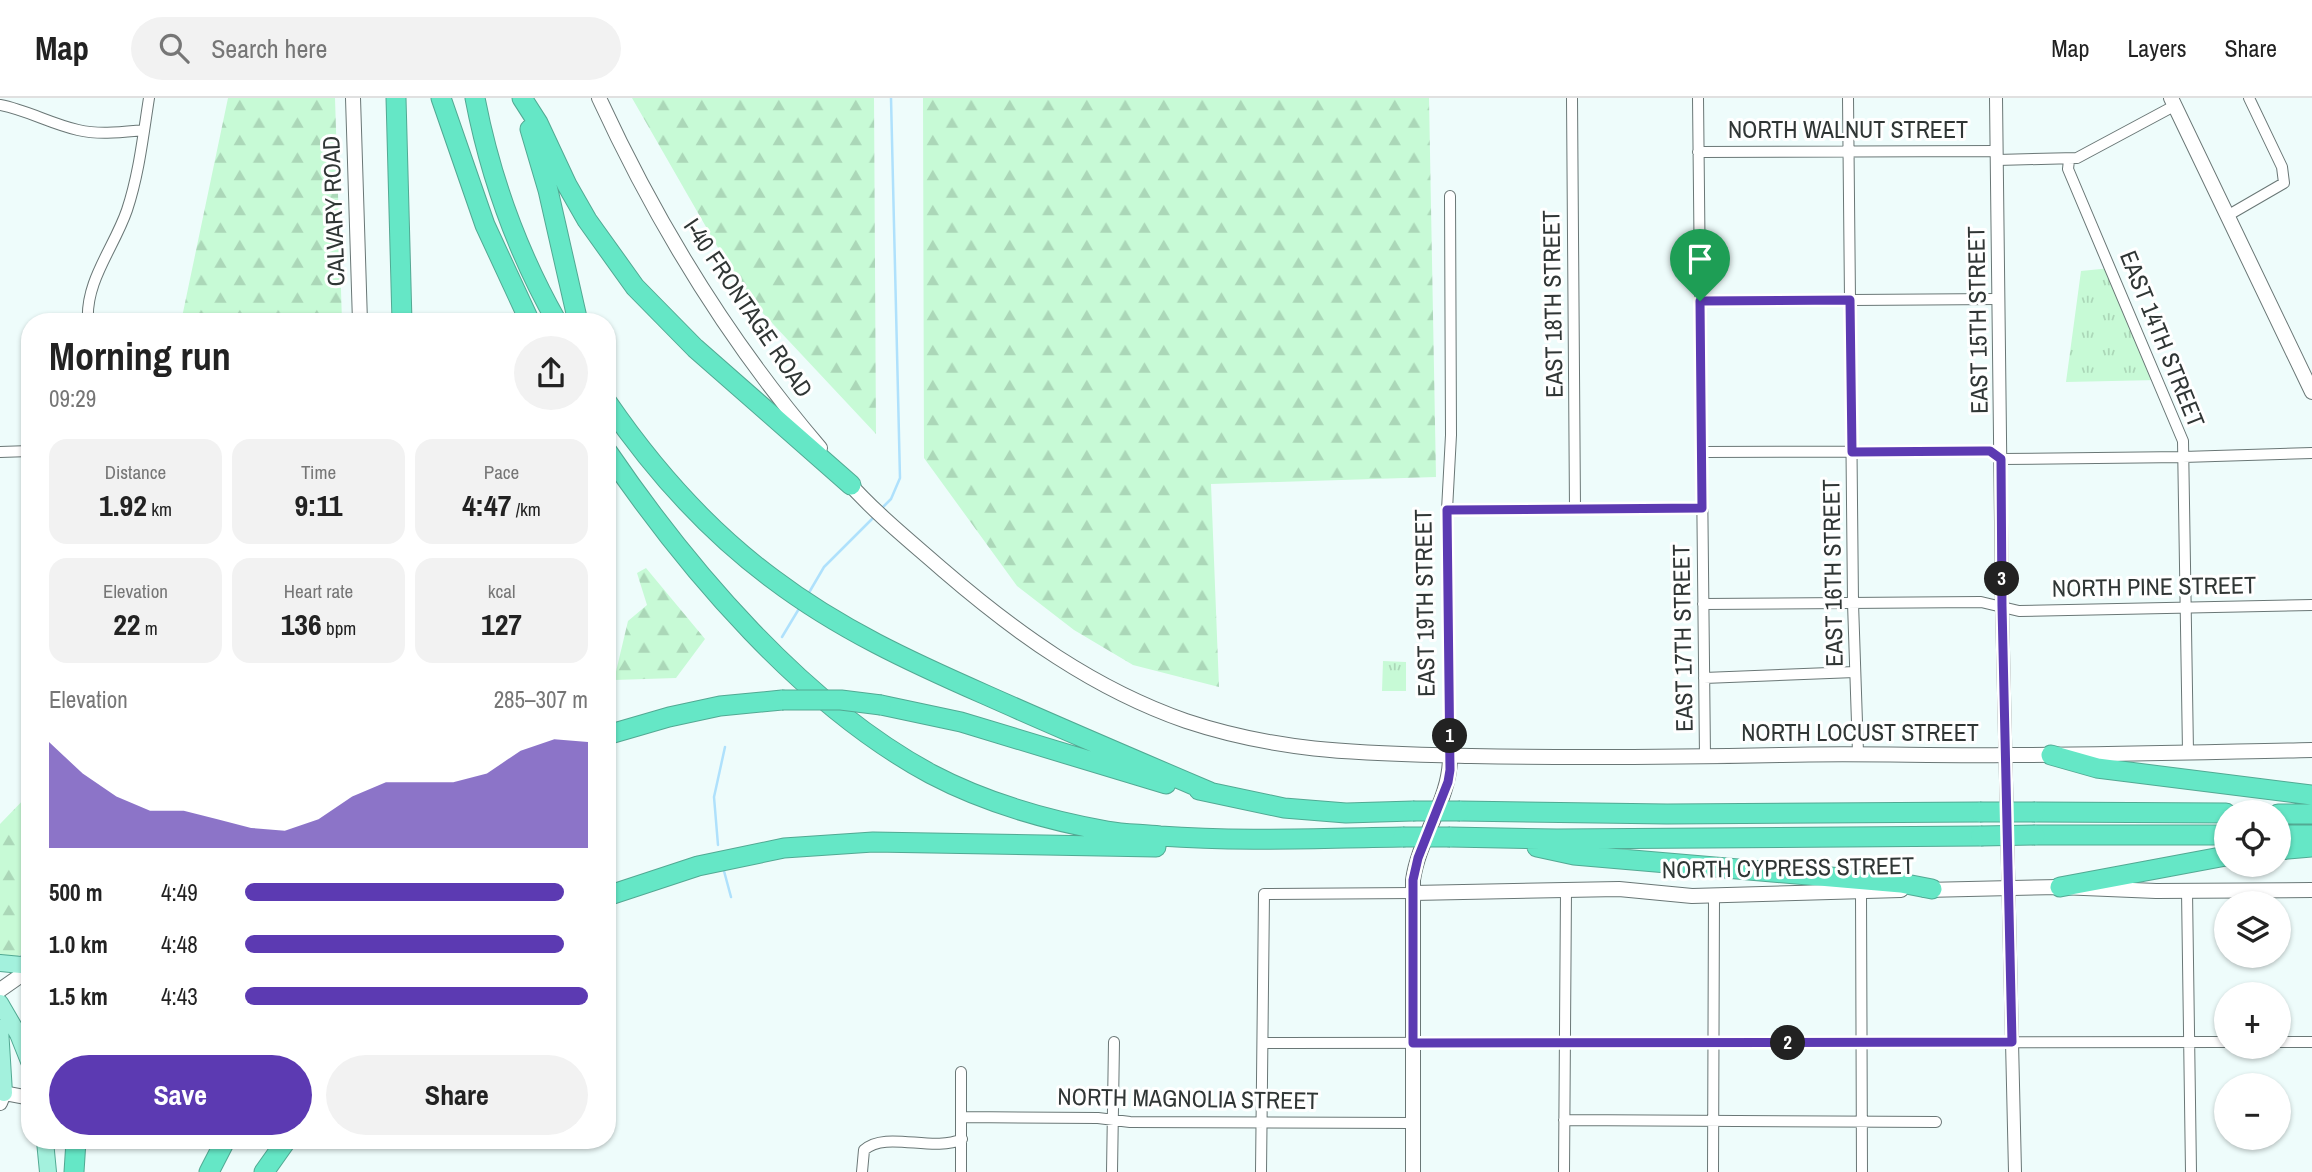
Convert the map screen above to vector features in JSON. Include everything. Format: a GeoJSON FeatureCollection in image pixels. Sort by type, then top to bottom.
{"type":"FeatureCollection","features":[{"type":"Feature","properties":{"kind":"highway"},"geometry":{"type":"LineString","coordinates":[[396,98],[402,313]]}},
{"type":"Feature","properties":{"kind":"highway"},"geometry":{"type":"LineString","coordinates":[[441,98],[485,225],[526,313]]}},
{"type":"Feature","properties":{"kind":"highway"},"geometry":{"type":"LineString","coordinates":[[475,98],[486,150],[500,195],[551,313]]}},
{"type":"Feature","properties":{"kind":"highway"},"geometry":{"type":"LineString","coordinates":[[521,98],[548,190],[576,313]]}},
{"type":"Feature","properties":{"kind":"highway"},"geometry":{"type":"LineString","coordinates":[[521,98],[538,123],[587,220],[635,286],[695,348],[851,485]]}},
{"type":"Feature","properties":{"kind":"highway"},"geometry":{"type":"LineString","coordinates":[[616,415],[659,472],[695,510],[773,579],[838,624],[904,659],[1210,792]]}},
{"type":"Feature","properties":{"kind":"highway"},"geometry":{"type":"LineString","coordinates":[[616,464],[688,559],[760,638],[859,728],[904,758],[973,793],[1047,818],[1110,831],[1205,839],[2214,835]]}},
{"type":"Feature","properties":{"kind":"highway"},"geometry":{"type":"LineString","coordinates":[[616,733],[669,717],[720,706],[782,700],[841,700],[881,705],[961,722],[1159,782],[1284,808],[1346,813],[2214,813]]}},
{"type":"Feature","properties":{"kind":"highway"},"geometry":{"type":"LineString","coordinates":[[2051,755],[2097,768],[2312,795]]}},
{"type":"Feature","properties":{"kind":"highway"},"geometry":{"type":"LineString","coordinates":[[2291,814],[2312,814]]}},
{"type":"Feature","properties":{"kind":"highway"},"geometry":{"type":"LineString","coordinates":[[2291,835],[2312,835]]}},
{"type":"Feature","properties":{"kind":"highway"},"geometry":{"type":"LineString","coordinates":[[1488,837],[1574,855],[1901,883],[1932,889]]}},
{"type":"Feature","properties":{"kind":"highway"},"geometry":{"type":"LineString","coordinates":[[616,893],[698,866],[784,848],[873,842],[1174,847],[1205,839]]}},
{"type":"Feature","properties":{"kind":"highway"},"geometry":{"type":"LineString","coordinates":[[2291,849],[2312,847]]}},
{"type":"Feature","properties":{"kind":"highway"},"geometry":{"type":"LineString","coordinates":[[2060,887],[2214,858]]}},
{"type":"Feature","properties":{"kind":"highway"},"geometry":{"type":"LineString","coordinates":[[74,1172],[75,1149]]}},
{"type":"Feature","properties":{"kind":"highway"},"geometry":{"type":"LineString","coordinates":[[209,1172],[221,1149]]}},
{"type":"Feature","properties":{"kind":"highway"},"geometry":{"type":"LineString","coordinates":[[264,1172],[280,1149]]}},
{"type":"Feature","properties":{"kind":"main road","name":"CALVARY ROAD"},"geometry":{"type":"LineString","coordinates":[[353,98],[360,313]]}},
{"type":"Feature","properties":{"kind":"main road","name":"I-40 FRONTAGE ROAD"},"geometry":{"type":"LineString","coordinates":[[600,98],[663,223],[739,343],[782,402],[851,485],[984,606],[1019,633],[1073,668],[1184,720],[1293,747],[1384,755],[1450,755]]}},
{"type":"Feature","properties":{"kind":"main road"},"geometry":{"type":"LineString","coordinates":[[2173,102],[2312,392]]}},
{"type":"Feature","properties":{"kind":"main road","name":"NORTH LOCUST STREET"},"geometry":{"type":"LineString","coordinates":[[1450,755],[2051,755],[2312,750]]}},
{"type":"Feature","properties":{"kind":"main road","name":"EAST 19TH STREET"},"geometry":{"type":"LineString","coordinates":[[1413,1172],[1413,893],[1418,858],[1448,782],[1450,755]]}},
{"type":"Feature","properties":{"kind":"main road","name":"NORTH CYPRESS STREET"},"geometry":{"type":"LineString","coordinates":[[1413,893],[1619,890],[1692,896],[2060,887],[2186,891],[2312,890]]}},
{"type":"Feature","properties":{"kind":"main road"},"geometry":{"type":"LineString","coordinates":[[0,963],[21,965]]}},
{"type":"Feature","properties":{"kind":"main road"},"geometry":{"type":"LineString","coordinates":[[0,990],[21,975]]}},
{"type":"Feature","properties":{"kind":"main road"},"geometry":{"type":"LineString","coordinates":[[0,1003],[21,1045]]}},
{"type":"Feature","properties":{"kind":"main road"},"geometry":{"type":"LineString","coordinates":[[0,1028],[2,1098]]}},
{"type":"Feature","properties":{"kind":"main road"},"geometry":{"type":"LineString","coordinates":[[2,1098],[21,1070]]}},
{"type":"Feature","properties":{"kind":"main road"},"geometry":{"type":"LineString","coordinates":[[2,1098],[21,1098]]}},
{"type":"Feature","properties":{"kind":"main road"},"geometry":{"type":"LineString","coordinates":[[46,1149],[48,1172]]}},
{"type":"Feature","properties":{"kind":"street"},"geometry":{"type":"LineString","coordinates":[[88,313],[93,283],[127,210],[136,177],[149,98]]}},
{"type":"Feature","properties":{"kind":"street","name":"EAST 18TH STREET"},"geometry":{"type":"LineString","coordinates":[[1572,98],[1575,509]]}},
{"type":"Feature","properties":{"kind":"street","name":"EAST 17TH STREET"},"geometry":{"type":"LineString","coordinates":[[1698,98],[1705,757]]}},
{"type":"Feature","properties":{"kind":"street","name":"EAST 16TH STREET"},"geometry":{"type":"LineString","coordinates":[[1848,98],[1853,603],[1858,754]]}},
{"type":"Feature","properties":{"kind":"street","name":"EAST 15TH STREET"},"geometry":{"type":"LineString","coordinates":[[1996,98],[2002,606],[2015,1172]]}},
{"type":"Feature","properties":{"kind":"street"},"geometry":{"type":"LineString","coordinates":[[2227,216],[2284,183],[2282,167],[2249,98]]}},
{"type":"Feature","properties":{"kind":"street","name":"NORTH WALNUT STREET"},"geometry":{"type":"LineString","coordinates":[[1698,152],[1997,155],[2069,160],[2077,159],[2173,102]]}},
{"type":"Feature","properties":{"kind":"street"},"geometry":{"type":"LineString","coordinates":[[2,106],[82,131],[104,133],[144,130]]}},
{"type":"Feature","properties":{"kind":"street","name":"EAST 14TH STREET"},"geometry":{"type":"LineString","coordinates":[[2069,160],[2068,169],[2181,434],[2187,607],[2188,752]]}},
{"type":"Feature","properties":{"kind":"street","name":"EAST 19TH STREET"},"geometry":{"type":"LineString","coordinates":[[1450,196],[1451,435],[1447,510],[1450,755]]}},
{"type":"Feature","properties":{"kind":"street"},"geometry":{"type":"LineString","coordinates":[[1700,301],[1999,299]]}},
{"type":"Feature","properties":{"kind":"street"},"geometry":{"type":"LineString","coordinates":[[0,452],[21,451]]}},
{"type":"Feature","properties":{"kind":"street"},"geometry":{"type":"LineString","coordinates":[[1702,452],[1990,451],[2001,459],[2312,453]]}},
{"type":"Feature","properties":{"kind":"street"},"geometry":{"type":"LineString","coordinates":[[1447,510],[1702,508]]}},
{"type":"Feature","properties":{"kind":"street","name":"NORTH PINE STREET"},"geometry":{"type":"LineString","coordinates":[[1703,604],[1981,602],[2020,611],[2312,605]]}},
{"type":"Feature","properties":{"kind":"street"},"geometry":{"type":"LineString","coordinates":[[1704,678],[1855,672]]}},
{"type":"Feature","properties":{"kind":"street"},"geometry":{"type":"LineString","coordinates":[[1564,1172],[1566,890]]}},
{"type":"Feature","properties":{"kind":"street"},"geometry":{"type":"LineString","coordinates":[[2186,891],[2191,1172]]}},
{"type":"Feature","properties":{"kind":"street"},"geometry":{"type":"LineString","coordinates":[[1861,892],[1862,1172]]}},
{"type":"Feature","properties":{"kind":"street","name":"NORTH CYPRESS STREET"},"geometry":{"type":"LineString","coordinates":[[1263,1043],[1264,894],[1413,893]]}},
{"type":"Feature","properties":{"kind":"street"},"geometry":{"type":"LineString","coordinates":[[1713,1172],[1714,895]]}},
{"type":"Feature","properties":{"kind":"street"},"geometry":{"type":"LineString","coordinates":[[1112,1172],[1114,1042]]}},
{"type":"Feature","properties":{"kind":"street"},"geometry":{"type":"LineString","coordinates":[[1261,1172],[1263,1043],[2214,1042]]}},
{"type":"Feature","properties":{"kind":"street"},"geometry":{"type":"LineString","coordinates":[[2291,1042],[2312,1042]]}},
{"type":"Feature","properties":{"kind":"street"},"geometry":{"type":"LineString","coordinates":[[961,1072],[961,1172]]}},
{"type":"Feature","properties":{"kind":"street","name":"NORTH MAGNOLIA STREET"},"geometry":{"type":"LineString","coordinates":[[962,1117],[1098,1118],[1130,1122],[1413,1124]]}},
{"type":"Feature","properties":{"kind":"street"},"geometry":{"type":"LineString","coordinates":[[1564,1120],[1936,1122]]}},
{"type":"Feature","properties":{"kind":"street"},"geometry":{"type":"LineString","coordinates":[[862,1172],[864,1150],[874,1143],[946,1145],[962,1139]]}},
{"type":"Feature","properties":{"kind":"green space"},"geometry":{"type":"Polygon","coordinates":[[[228,98],[335,98],[342,313],[183,313],[228,98]]]}},
{"type":"Feature","properties":{"kind":"green space"},"geometry":{"type":"Polygon","coordinates":[[[632,98],[874,98],[876,434],[744,293],[632,98]]]}},
{"type":"Feature","properties":{"kind":"green space"},"geometry":{"type":"Polygon","coordinates":[[[923,98],[1429,98],[1436,477],[1211,484],[1219,687],[1133,665],[1074,630],[1017,586],[924,458],[923,98]]]}},
{"type":"Feature","properties":{"kind":"green space"},"geometry":{"type":"Polygon","coordinates":[[[2111,268],[2158,380],[2066,382],[2081,271],[2111,268]]]}},
{"type":"Feature","properties":{"kind":"green space"},"geometry":{"type":"Polygon","coordinates":[[[646,568],[705,639],[676,678],[616,680],[628,621],[647,605],[637,573],[646,568]]]}},
{"type":"Feature","properties":{"kind":"green space"},"geometry":{"type":"Polygon","coordinates":[[[1383,661],[1406,662],[1406,691],[1382,691],[1383,661]]]}},
{"type":"Feature","properties":{"kind":"green space"},"geometry":{"type":"Polygon","coordinates":[[[21,802],[21,955],[13,958],[0,955],[0,824],[21,802]]]}},
{"type":"Feature","properties":{"kind":"waterway"},"geometry":{"type":"LineString","coordinates":[[882,508],[891,499],[900,478],[891,98]]}},
{"type":"Feature","properties":{"kind":"waterway"},"geometry":{"type":"LineString","coordinates":[[807,596],[824,567],[875,516]]}},
{"type":"Feature","properties":{"kind":"waterway"},"geometry":{"type":"LineString","coordinates":[[782,637],[800,607]]}},
{"type":"Feature","properties":{"kind":"waterway"},"geometry":{"type":"LineString","coordinates":[[718,845],[714,797],[725,747]]}},
{"type":"Feature","properties":{"kind":"waterway"},"geometry":{"type":"LineString","coordinates":[[724,871],[731,897]]}},
{"type":"Feature","properties":{"kind":"route"},"geometry":{"type":"LineString","coordinates":[[1850,300],[1852,452],[1990,451],[2001,459],[2012,1042],[1413,1043],[1413,880],[1418,858],[1448,782],[1450,770],[1447,510],[1702,508],[1700,301],[1850,300]]}}]}
